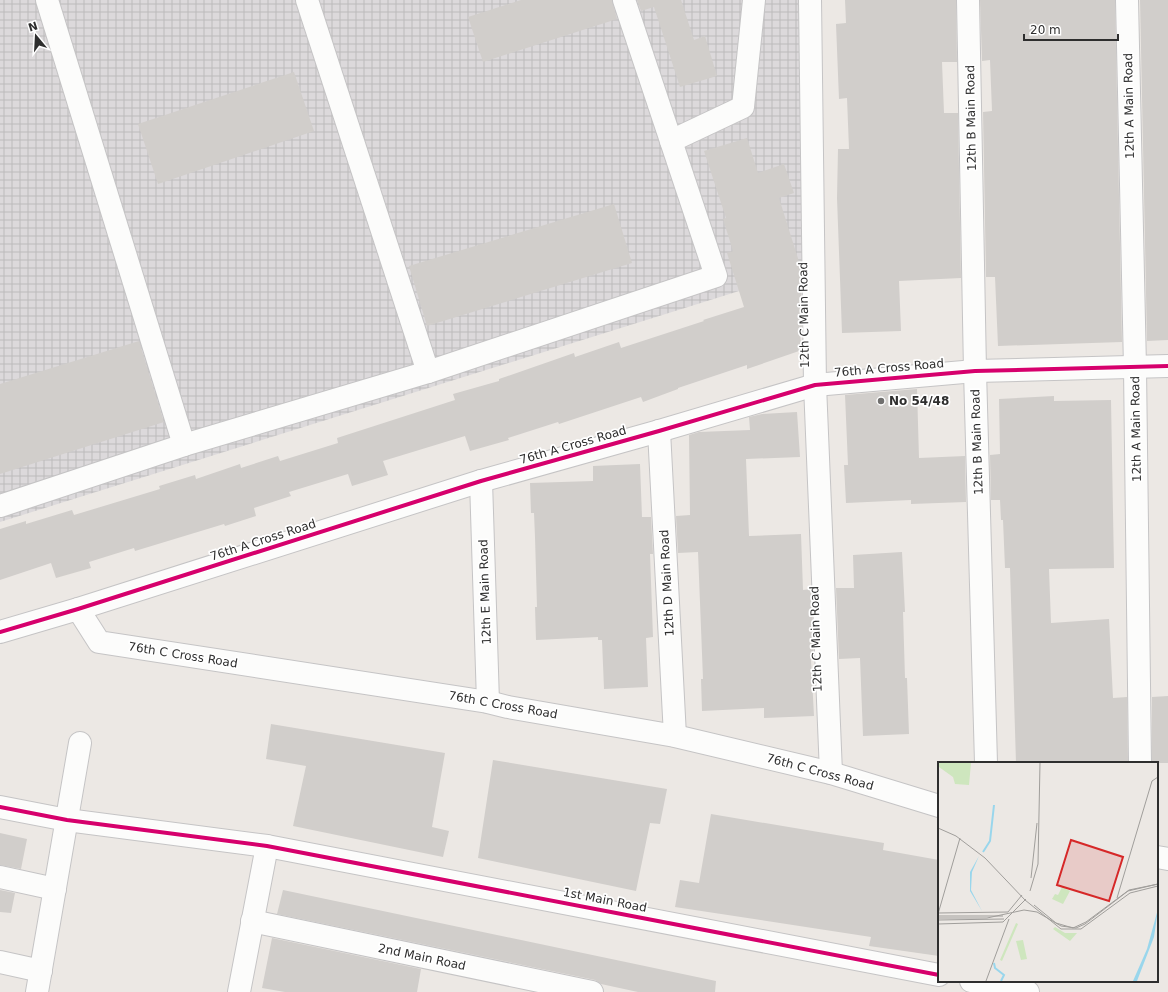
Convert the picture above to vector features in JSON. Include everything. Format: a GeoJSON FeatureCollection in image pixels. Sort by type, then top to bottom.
{"type":"FeatureCollection","features":[{"type":"Feature","properties":{"kind":"street"},"geometry":{"type":"LineString","coordinates":[[47,0],[184,446]]}},
{"type":"Feature","properties":{"kind":"street"},"geometry":{"type":"LineString","coordinates":[[307,0],[428,372]]}},
{"type":"Feature","properties":{"kind":"street"},"geometry":{"type":"LineString","coordinates":[[0,506],[184,446],[428,372],[716,276],[624,0]]}},
{"type":"Feature","properties":{"kind":"street"},"geometry":{"type":"LineString","coordinates":[[671,141],[743,107],[754,0]]}},
{"type":"Feature","properties":{"kind":"street","name":"12th C Main Road"},"geometry":{"type":"LineString","coordinates":[[810,0],[815,385],[831,773]]}},
{"type":"Feature","properties":{"kind":"street","name":"12th B Main Road"},"geometry":{"type":"LineString","coordinates":[[968,0],[975,371],[986,762]]}},
{"type":"Feature","properties":{"kind":"street","name":"12th A Main Road"},"geometry":{"type":"LineString","coordinates":[[1127,0],[1135,368],[1140,762]]}},
{"type":"Feature","properties":{"kind":"street","name":"76th A Cross Road"},"geometry":{"type":"LineString","coordinates":[[0,632],[78,609],[481,481],[660,431],[815,385],[975,371],[1168,366]]}},
{"type":"Feature","properties":{"kind":"street","name":"12th D Main Road"},"geometry":{"type":"LineString","coordinates":[[660,431],[675,736]]}},
{"type":"Feature","properties":{"kind":"street","name":"12th E Main Road"},"geometry":{"type":"LineString","coordinates":[[481,481],[488,702]]}},
{"type":"Feature","properties":{"kind":"street","name":"76th C Cross Road"},"geometry":{"type":"LineString","coordinates":[[78,609],[99,642],[488,702],[508,707],[675,736],[831,773],[938,806]]}},
{"type":"Feature","properties":{"kind":"street"},"geometry":{"type":"LineString","coordinates":[[37,992],[80,743]]}},
{"type":"Feature","properties":{"kind":"street","name":"1st Main Road"},"geometry":{"type":"LineString","coordinates":[[0,807],[67,820],[268,846],[938,975]]}},
{"type":"Feature","properties":{"kind":"street"},"geometry":{"type":"LineString","coordinates":[[239,992],[268,846]]}},
{"type":"Feature","properties":{"kind":"street"},"geometry":{"type":"LineString","coordinates":[[1158,857],[1168,859]]}},
{"type":"Feature","properties":{"kind":"street"},"geometry":{"type":"LineString","coordinates":[[0,877],[55,889]]}},
{"type":"Feature","properties":{"kind":"street","name":"2nd Main Road"},"geometry":{"type":"LineString","coordinates":[[252,922],[592,992]]}},
{"type":"Feature","properties":{"kind":"street"},"geometry":{"type":"LineString","coordinates":[[0,962],[40,971]]}},
{"type":"Feature","properties":{"kind":"street"},"geometry":{"type":"LineString","coordinates":[[976,982],[1025,992]]}},
{"type":"Feature","properties":{"kind":"shaded area"},"geometry":{"type":"Polygon","coordinates":[[[0,0],[803,0],[806,270],[0,522],[0,0]]]}},
{"type":"Feature","properties":{"kind":"building"},"geometry":{"type":"Polygon","coordinates":[[[521,0],[612,0],[617,19],[483,62],[468,17],[521,0]]]}},
{"type":"Feature","properties":{"kind":"building"},"geometry":{"type":"Polygon","coordinates":[[[637,0],[681,0],[694,40],[705,36],[717,76],[680,87],[654,7],[641,11],[637,0]]]}},
{"type":"Feature","properties":{"kind":"building"},"geometry":{"type":"Polygon","coordinates":[[[845,0],[956,0],[957,62],[942,62],[944,113],[958,113],[961,278],[899,281],[901,331],[842,333],[837,198],[838,149],[849,149],[847,98],[839,99],[836,24],[846,23],[845,0]]]}},
{"type":"Feature","properties":{"kind":"building"},"geometry":{"type":"Polygon","coordinates":[[[980,0],[1115,0],[1122,342],[998,346],[995,277],[986,277],[983,112],[992,111],[990,60],[982,61],[980,0]]]}},
{"type":"Feature","properties":{"kind":"building"},"geometry":{"type":"Polygon","coordinates":[[[1140,0],[1168,0],[1168,340],[1147,341],[1140,0]]]}},
{"type":"Feature","properties":{"kind":"building"},"geometry":{"type":"Polygon","coordinates":[[[294,72],[314,131],[158,184],[138,124],[294,72]]]}},
{"type":"Feature","properties":{"kind":"building"},"geometry":{"type":"Polygon","coordinates":[[[747,138],[758,173],[784,164],[794,193],[779,198],[801,268],[802,335],[800,335],[802,350],[747,369],[747,365],[678,388],[643,402],[641,397],[559,424],[558,422],[508,438],[509,440],[470,451],[465,436],[383,461],[388,475],[352,486],[348,474],[289,492],[291,496],[254,508],[256,516],[225,526],[224,524],[135,551],[134,548],[89,562],[91,568],[56,578],[51,563],[0,580],[0,529],[26,521],[26,524],[72,510],[74,515],[160,489],[159,486],[195,475],[196,479],[240,464],[241,468],[278,456],[280,461],[338,443],[337,438],[455,400],[453,394],[499,381],[499,379],[574,353],[575,357],[619,342],[621,348],[744,307],[727,253],[733,251],[723,219],[726,218],[704,151],[747,138]]]}},
{"type":"Feature","properties":{"kind":"building"},"geometry":{"type":"Polygon","coordinates":[[[614,204],[632,263],[427,326],[409,266],[614,204]]]}},
{"type":"Feature","properties":{"kind":"building"},"geometry":{"type":"Polygon","coordinates":[[[139,341],[164,422],[0,474],[0,384],[139,341]]]}},
{"type":"Feature","properties":{"kind":"building"},"geometry":{"type":"Polygon","coordinates":[[[917,389],[919,458],[965,456],[966,502],[911,504],[911,500],[846,503],[844,465],[848,465],[845,395],[917,389]]]}},
{"type":"Feature","properties":{"kind":"building"},"geometry":{"type":"Polygon","coordinates":[[[1054,396],[1054,401],[1111,400],[1114,568],[1049,569],[1051,623],[1109,619],[1113,698],[1127,697],[1128,762],[1016,762],[1010,568],[1005,568],[1003,520],[1001,520],[1000,500],[991,500],[990,455],[1000,454],[999,399],[1054,396]]]}},
{"type":"Feature","properties":{"kind":"building"},"geometry":{"type":"Polygon","coordinates":[[[797,412],[800,457],[746,459],[749,536],[801,534],[803,590],[811,589],[814,660],[811,660],[814,716],[764,718],[764,708],[702,711],[701,679],[703,679],[698,552],[678,553],[676,516],[690,515],[689,435],[699,432],[750,430],[749,417],[762,414],[797,412]]]}},
{"type":"Feature","properties":{"kind":"building"},"geometry":{"type":"Polygon","coordinates":[[[640,464],[642,517],[651,517],[653,554],[650,554],[653,637],[646,638],[648,687],[604,689],[602,640],[598,640],[598,637],[536,640],[535,607],[537,607],[535,537],[534,513],[531,513],[530,483],[593,481],[593,466],[640,464]]]}},
{"type":"Feature","properties":{"kind":"building"},"geometry":{"type":"Polygon","coordinates":[[[902,552],[905,612],[903,612],[905,678],[907,678],[909,734],[863,736],[860,658],[839,659],[836,588],[854,588],[853,555],[902,552]]]}},
{"type":"Feature","properties":{"kind":"building"},"geometry":{"type":"Polygon","coordinates":[[[1168,696],[1168,763],[1152,762],[1152,697],[1168,696]]]}},
{"type":"Feature","properties":{"kind":"building"},"geometry":{"type":"Polygon","coordinates":[[[271,724],[445,753],[432,827],[449,831],[443,857],[293,826],[306,766],[266,759],[271,724]]]}},
{"type":"Feature","properties":{"kind":"building"},"geometry":{"type":"Polygon","coordinates":[[[493,760],[667,789],[660,824],[650,823],[636,891],[478,858],[493,760]]]}},
{"type":"Feature","properties":{"kind":"building"},"geometry":{"type":"Polygon","coordinates":[[[711,814],[884,843],[883,850],[938,860],[938,956],[869,946],[871,937],[675,907],[680,880],[699,883],[711,814]]]}},
{"type":"Feature","properties":{"kind":"building"},"geometry":{"type":"Polygon","coordinates":[[[0,833],[27,839],[21,869],[0,865],[0,833]]]}},
{"type":"Feature","properties":{"kind":"building"},"geometry":{"type":"Polygon","coordinates":[[[0,890],[15,893],[11,913],[0,912],[0,890]]]}},
{"type":"Feature","properties":{"kind":"building"},"geometry":{"type":"Polygon","coordinates":[[[283,890],[716,981],[715,992],[638,992],[601,984],[595,980],[277,914],[283,890]]]}},
{"type":"Feature","properties":{"kind":"building"},"geometry":{"type":"Polygon","coordinates":[[[272,938],[421,969],[417,992],[285,992],[262,988],[272,938]]]}},
{"type":"Feature","properties":{"kind":"cycle path"},"geometry":{"type":"LineString","coordinates":[[0,632],[78,609],[481,481],[815,385],[975,371],[1168,366]]}},
{"type":"Feature","properties":{"kind":"cycle path"},"geometry":{"type":"LineString","coordinates":[[0,807],[67,820],[267,846],[938,975]]}},
{"type":"Feature","properties":{"kind":"place","name":"No 54/48"},"geometry":{"type":"Point","coordinates":[881,401]}}]}
